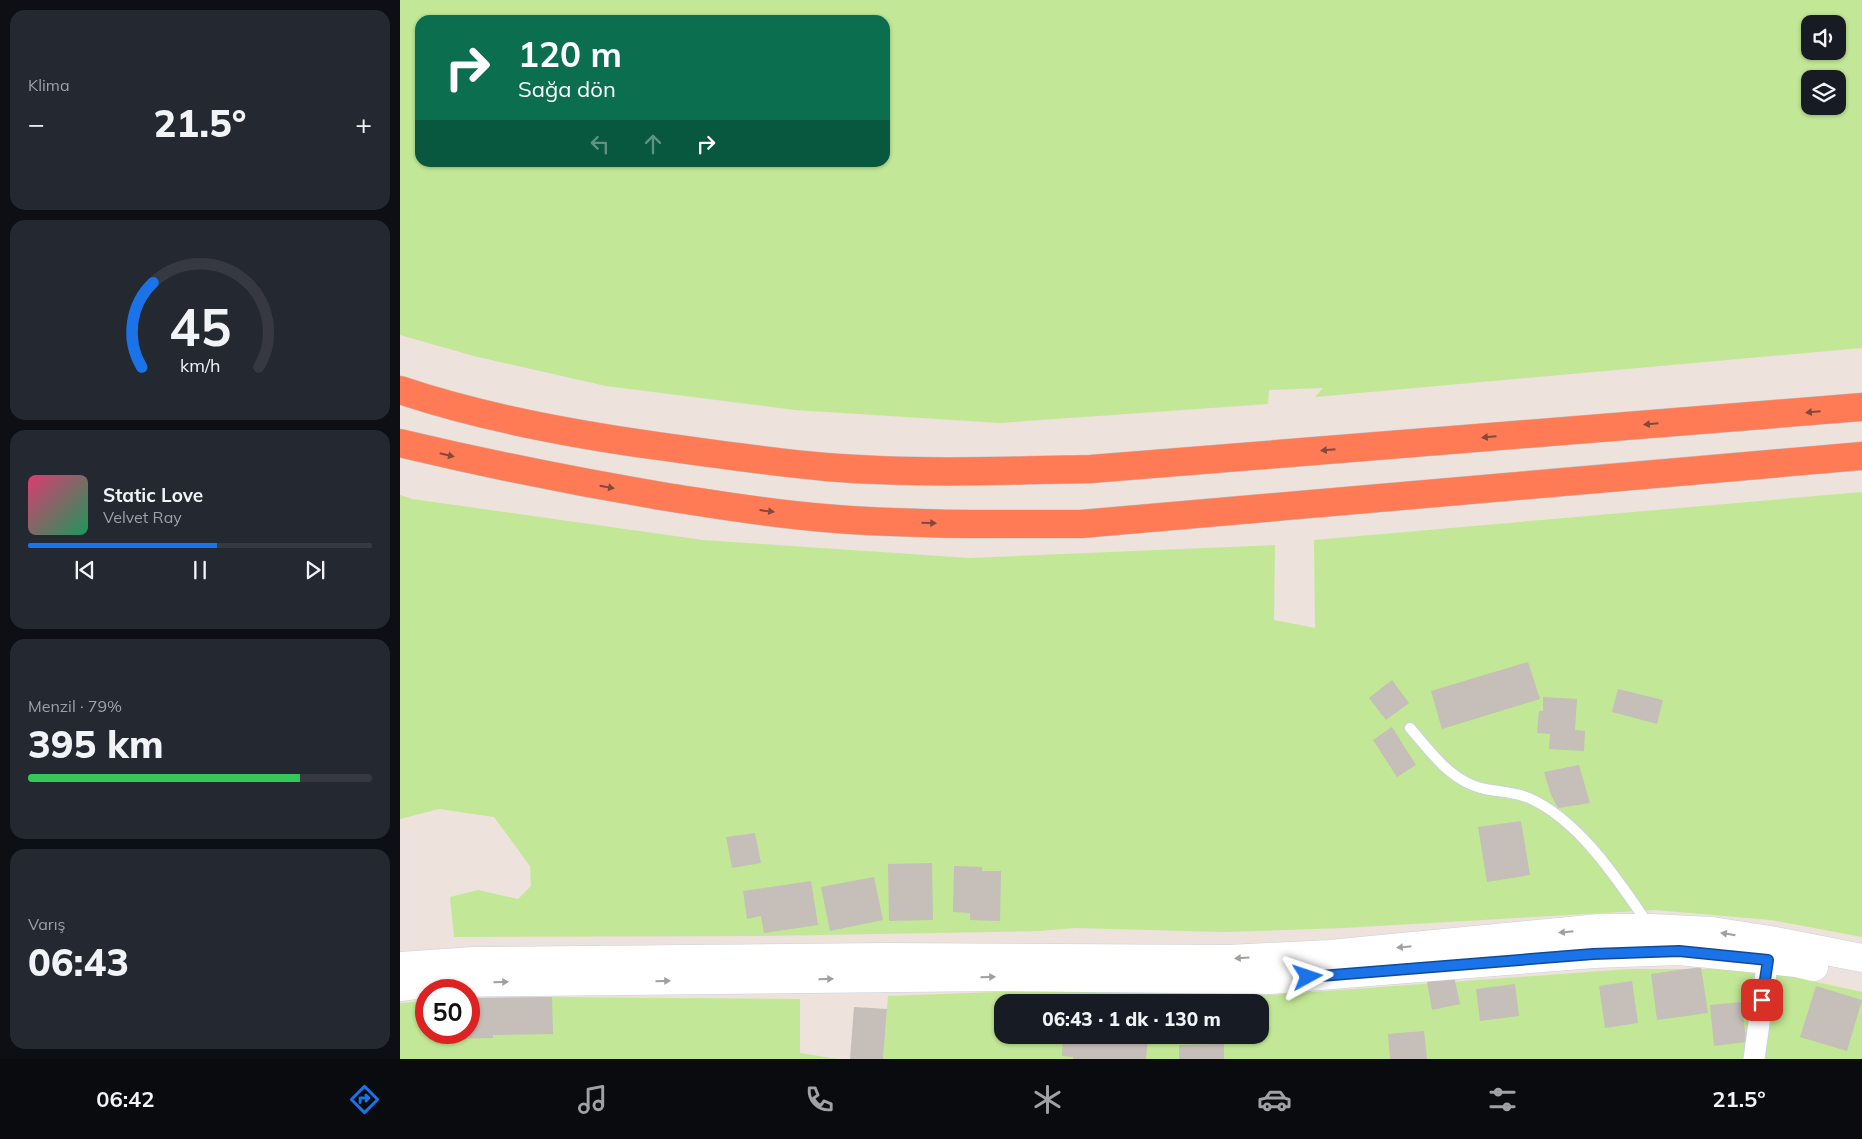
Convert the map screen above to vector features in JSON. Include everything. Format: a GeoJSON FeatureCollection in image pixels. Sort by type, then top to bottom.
{"type":"FeatureCollection","features":[{"type":"Feature","properties":{"kind":"highway"},"geometry":{"type":"LineString","coordinates":[[400,390],[440,404],[599,438],[720,455],[828,467],[965,472],[1091,469],[1862,407]]}},
{"type":"Feature","properties":{"kind":"highway"},"geometry":{"type":"LineString","coordinates":[[400,443],[493,465],[601,486],[718,505],[823,518],[952,524],[1081,524],[1862,456]]}},
{"type":"Feature","properties":{"kind":"main road"},"geometry":{"type":"LineString","coordinates":[[400,966],[474,961],[885,957],[1229,959],[1330,954],[1600,928],[1650,928],[1712,931],[1769,950],[1797,963],[1862,977]]}},
{"type":"Feature","properties":{"kind":"main road"},"geometry":{"type":"LineString","coordinates":[[400,987],[431,983],[997,977],[1270,980],[1593,954],[1679,951],[1769,950],[1862,958]]}},
{"type":"Feature","properties":{"kind":"street"},"geometry":{"type":"LineString","coordinates":[[1754,1059],[1769,950]]}},
{"type":"Feature","properties":{"kind":"lane"},"geometry":{"type":"LineString","coordinates":[[1410,728],[1443,766],[1461,780],[1484,789],[1508,792],[1529,798],[1553,812],[1592,847],[1650,928]]}},
{"type":"Feature","properties":{"kind":"green space"},"geometry":{"type":"Polygon","coordinates":[[[400,0],[1862,0],[1862,348],[1315,397],[1323,388],[1269,390],[1268,404],[1000,423],[795,410],[606,386],[474,356],[400,335],[400,0]]]}},
{"type":"Feature","properties":{"kind":"green space"},"geometry":{"type":"Polygon","coordinates":[[[1862,492],[1862,937],[1771,920],[1655,910],[1343,928],[1224,932],[1076,928],[1039,931],[764,936],[454,937],[450,897],[478,890],[518,899],[531,886],[530,866],[494,817],[439,809],[400,819],[400,495],[412,499],[703,540],[969,558],[1275,545],[1274,620],[1315,628],[1314,540],[1862,492]]]}},
{"type":"Feature","properties":{"kind":"green space"},"geometry":{"type":"Polygon","coordinates":[[[1629,969],[1744,969],[1789,976],[1862,992],[1862,1059],[883,1059],[888,996],[1053,990],[1227,994],[994,994],[994,1044],[1269,1044],[1269,995],[1629,969]]]}},
{"type":"Feature","properties":{"kind":"green space"},"geometry":{"type":"Polygon","coordinates":[[[480,998],[800,999],[800,1053],[838,1059],[400,1059],[400,1003],[415,1002],[415,1044],[480,1044],[480,998]]]}},
{"type":"Feature","properties":{"kind":"building"},"geometry":{"type":"Polygon","coordinates":[[[1528,662],[1540,699],[1442,729],[1431,691],[1528,662]]]}},
{"type":"Feature","properties":{"kind":"building"},"geometry":{"type":"Polygon","coordinates":[[[1392,680],[1409,703],[1386,720],[1369,698],[1392,680]]]}},
{"type":"Feature","properties":{"kind":"building"},"geometry":{"type":"Polygon","coordinates":[[[1618,689],[1663,700],[1657,724],[1612,712],[1618,689]]]}},
{"type":"Feature","properties":{"kind":"building"},"geometry":{"type":"Polygon","coordinates":[[[1543,697],[1577,699],[1575,730],[1585,731],[1584,751],[1549,749],[1550,734],[1537,733],[1539,711],[1543,711],[1543,697]]]}},
{"type":"Feature","properties":{"kind":"building"},"geometry":{"type":"Polygon","coordinates":[[[1392,727],[1416,765],[1397,777],[1373,740],[1392,727]]]}},
{"type":"Feature","properties":{"kind":"building"},"geometry":{"type":"Polygon","coordinates":[[[1579,765],[1590,803],[1558,808],[1551,795],[1544,772],[1579,765]]]}},
{"type":"Feature","properties":{"kind":"building"},"geometry":{"type":"Polygon","coordinates":[[[1521,821],[1530,875],[1487,882],[1478,827],[1521,821]]]}},
{"type":"Feature","properties":{"kind":"building"},"geometry":{"type":"Polygon","coordinates":[[[755,833],[761,863],[732,868],[726,837],[755,833]]]}},
{"type":"Feature","properties":{"kind":"building"},"geometry":{"type":"Polygon","coordinates":[[[932,863],[933,920],[889,921],[888,864],[932,863]]]}},
{"type":"Feature","properties":{"kind":"building"},"geometry":{"type":"Polygon","coordinates":[[[954,866],[982,867],[982,871],[1001,871],[1000,921],[970,920],[970,913],[953,912],[954,866]]]}},
{"type":"Feature","properties":{"kind":"building"},"geometry":{"type":"Polygon","coordinates":[[[874,877],[883,920],[830,931],[821,887],[874,877]]]}},
{"type":"Feature","properties":{"kind":"building"},"geometry":{"type":"Polygon","coordinates":[[[811,881],[818,925],[764,933],[761,916],[747,919],[743,891],[811,881]]]}},
{"type":"Feature","properties":{"kind":"building"},"geometry":{"type":"Polygon","coordinates":[[[1701,967],[1708,1013],[1657,1020],[1651,974],[1701,967]]]}},
{"type":"Feature","properties":{"kind":"building"},"geometry":{"type":"Polygon","coordinates":[[[1454,976],[1460,1004],[1432,1010],[1427,982],[1454,976]]]}},
{"type":"Feature","properties":{"kind":"building"},"geometry":{"type":"Polygon","coordinates":[[[1632,981],[1638,1023],[1605,1028],[1599,986],[1632,981]]]}},
{"type":"Feature","properties":{"kind":"building"},"geometry":{"type":"Polygon","coordinates":[[[1515,984],[1519,1016],[1480,1021],[1476,989],[1515,984]]]}},
{"type":"Feature","properties":{"kind":"building"},"geometry":{"type":"Polygon","coordinates":[[[1816,986],[1862,1000],[1847,1051],[1800,1037],[1816,986]]]}},
{"type":"Feature","properties":{"kind":"building"},"geometry":{"type":"Polygon","coordinates":[[[552,997],[553,1034],[493,1035],[493,1038],[480,1038],[480,998],[552,997]]]}},
{"type":"Feature","properties":{"kind":"building"},"geometry":{"type":"Polygon","coordinates":[[[1742,1002],[1746,1042],[1714,1046],[1710,1005],[1742,1002]]]}},
{"type":"Feature","properties":{"kind":"building"},"geometry":{"type":"Polygon","coordinates":[[[854,1007],[887,1009],[883,1059],[850,1059],[854,1007]]]}},
{"type":"Feature","properties":{"kind":"building"},"geometry":{"type":"Polygon","coordinates":[[[1424,1031],[1427,1059],[1390,1059],[1388,1034],[1424,1031]]]}},
{"type":"Feature","properties":{"kind":"building"},"geometry":{"type":"Polygon","coordinates":[[[1063,1044],[1147,1044],[1146,1059],[1073,1059],[1073,1057],[1062,1056],[1063,1044]]]}},
{"type":"Feature","properties":{"kind":"building"},"geometry":{"type":"Polygon","coordinates":[[[1224,1044],[1224,1059],[1179,1059],[1179,1045],[1224,1044]]]}},
{"type":"Feature","properties":{"kind":"route"},"geometry":{"type":"LineString","coordinates":[[1308,977],[1593,954],[1679,951],[1768,960],[1762,1000]]}}]}
